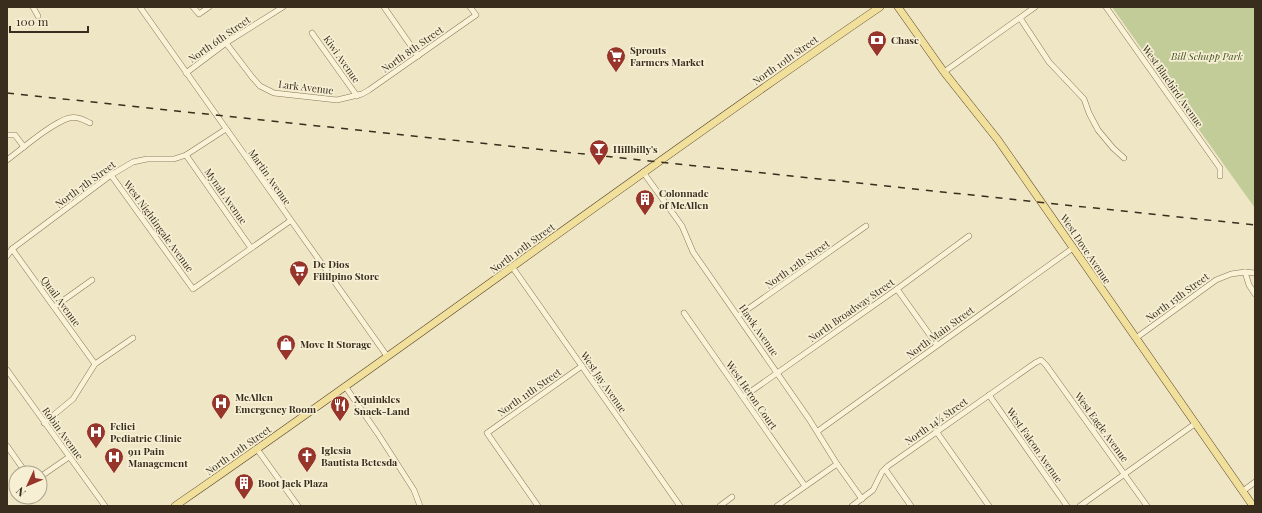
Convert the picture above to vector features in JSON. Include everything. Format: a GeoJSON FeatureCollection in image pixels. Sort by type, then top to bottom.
{"type":"FeatureCollection","features":[{"type":"Feature","properties":{"kind":"main road","name":"North 10th Street"},"geometry":{"type":"LineString","coordinates":[[175,506],[513,268],[790,68],[880,7]]}},
{"type":"Feature","properties":{"kind":"main road","name":"West Dove Avenue"},"geometry":{"type":"LineString","coordinates":[[898,7],[944,72],[998,140],[1253,506]]}},
{"type":"Feature","properties":{"kind":"street"},"geometry":{"type":"LineString","coordinates":[[33,7],[38,16]]}},
{"type":"Feature","properties":{"kind":"street","name":"Martin Avenue"},"geometry":{"type":"LineString","coordinates":[[140,7],[387,356]]}},
{"type":"Feature","properties":{"kind":"street"},"geometry":{"type":"LineString","coordinates":[[193,7],[198,14],[209,7]]}},
{"type":"Feature","properties":{"kind":"street","name":"North 6th Street"},"geometry":{"type":"LineString","coordinates":[[186,73],[226,43],[282,7]]}},
{"type":"Feature","properties":{"kind":"street"},"geometry":{"type":"LineString","coordinates":[[384,7],[418,56]]}},
{"type":"Feature","properties":{"kind":"street","name":"North 8th Street"},"geometry":{"type":"LineString","coordinates":[[357,96],[369,90],[476,15],[470,7]]}},
{"type":"Feature","properties":{"kind":"street"},"geometry":{"type":"LineString","coordinates":[[944,72],[1035,7]]}},
{"type":"Feature","properties":{"kind":"street","name":"West Bluebird Avenue"},"geometry":{"type":"LineString","coordinates":[[1106,7],[1220,168],[1220,176]]}},
{"type":"Feature","properties":{"kind":"street"},"geometry":{"type":"LineString","coordinates":[[1020,18],[1049,62],[1084,99],[1089,113],[1098,130],[1113,148],[1124,158]]}},
{"type":"Feature","properties":{"kind":"street","name":"Kiwi Avenue"},"geometry":{"type":"LineString","coordinates":[[312,33],[357,96]]}},
{"type":"Feature","properties":{"kind":"street","name":"Lark Avenue"},"geometry":{"type":"LineString","coordinates":[[226,43],[260,86],[274,93],[337,100],[357,96]]}},
{"type":"Feature","properties":{"kind":"street"},"geometry":{"type":"LineString","coordinates":[[7,160],[54,126],[69,118],[77,118],[90,123]]}},
{"type":"Feature","properties":{"kind":"street","name":"North 7th Street"},"geometry":{"type":"LineString","coordinates":[[7,256],[12,249],[111,175],[134,162],[147,159],[174,159],[186,155],[226,129]]}},
{"type":"Feature","properties":{"kind":"street"},"geometry":{"type":"LineString","coordinates":[[7,135],[15,136],[24,147]]}},
{"type":"Feature","properties":{"kind":"street","name":"Mynah Avenue"},"geometry":{"type":"LineString","coordinates":[[186,155],[251,248]]}},
{"type":"Feature","properties":{"kind":"street","name":"Hawk Avenue"},"geometry":{"type":"LineString","coordinates":[[644,172],[682,226],[693,252],[818,431],[837,464],[862,499]]}},
{"type":"Feature","properties":{"kind":"street","name":"West Nightingale Avenue"},"geometry":{"type":"LineString","coordinates":[[111,175],[193,288],[251,248]]}},
{"type":"Feature","properties":{"kind":"street"},"geometry":{"type":"LineString","coordinates":[[251,248],[290,221]]}},
{"type":"Feature","properties":{"kind":"street","name":"North 12th Street"},"geometry":{"type":"LineString","coordinates":[[738,316],[866,226]]}},
{"type":"Feature","properties":{"kind":"street","name":"North Broadway Street"},"geometry":{"type":"LineString","coordinates":[[743,397],[897,289],[969,236]]}},
{"type":"Feature","properties":{"kind":"street","name":"North Main Street"},"geometry":{"type":"LineString","coordinates":[[818,431],[1073,248]]}},
{"type":"Feature","properties":{"kind":"street","name":"Quail Avenue"},"geometry":{"type":"LineString","coordinates":[[12,249],[95,364]]}},
{"type":"Feature","properties":{"kind":"street","name":"West Jay Avenue"},"geometry":{"type":"LineString","coordinates":[[513,268],[680,506]]}},
{"type":"Feature","properties":{"kind":"street"},"geometry":{"type":"LineString","coordinates":[[1245,272],[1248,285],[1255,294]]}},
{"type":"Feature","properties":{"kind":"street","name":"North 15th Street"},"geometry":{"type":"LineString","coordinates":[[1136,338],[1216,280],[1231,274],[1245,272],[1255,273]]}},
{"type":"Feature","properties":{"kind":"street"},"geometry":{"type":"LineString","coordinates":[[54,307],[92,280]]}},
{"type":"Feature","properties":{"kind":"street"},"geometry":{"type":"LineString","coordinates":[[897,289],[937,345]]}},
{"type":"Feature","properties":{"kind":"street","name":"West Heron Court"},"geometry":{"type":"LineString","coordinates":[[684,313],[805,486]]}},
{"type":"Feature","properties":{"kind":"street"},"geometry":{"type":"LineString","coordinates":[[44,423],[73,399],[95,364],[133,338]]}},
{"type":"Feature","properties":{"kind":"street","name":"North 14½ Street"},"geometry":{"type":"LineString","coordinates":[[852,506],[873,490],[885,469],[936,431],[1036,361],[1040,360]]}},
{"type":"Feature","properties":{"kind":"street","name":"West Eagle Avenue"},"geometry":{"type":"LineString","coordinates":[[1040,360],[1046,365],[1147,506]]}},
{"type":"Feature","properties":{"kind":"street","name":"North 11th Street"},"geometry":{"type":"LineString","coordinates":[[538,506],[487,433],[582,366]]}},
{"type":"Feature","properties":{"kind":"street","name":"Robin Avenue"},"geometry":{"type":"LineString","coordinates":[[7,370],[105,506]]}},
{"type":"Feature","properties":{"kind":"street"},"geometry":{"type":"LineString","coordinates":[[344,386],[378,434],[414,490],[420,506]]}},
{"type":"Feature","properties":{"kind":"street","name":"West Falcon Avenue"},"geometry":{"type":"LineString","coordinates":[[989,395],[1067,506]]}},
{"type":"Feature","properties":{"kind":"street"},"geometry":{"type":"LineString","coordinates":[[1080,506],[1196,423]]}},
{"type":"Feature","properties":{"kind":"street"},"geometry":{"type":"LineString","coordinates":[[936,431],[989,506]]}},
{"type":"Feature","properties":{"kind":"street"},"geometry":{"type":"LineString","coordinates":[[7,446],[20,465]]}},
{"type":"Feature","properties":{"kind":"street"},"geometry":{"type":"LineString","coordinates":[[258,449],[298,506]]}},
{"type":"Feature","properties":{"kind":"street"},"geometry":{"type":"LineString","coordinates":[[48,471],[69,457]]}},
{"type":"Feature","properties":{"kind":"street"},"geometry":{"type":"LineString","coordinates":[[777,506],[837,464]]}},
{"type":"Feature","properties":{"kind":"street"},"geometry":{"type":"LineString","coordinates":[[885,469],[910,506]]}},
{"type":"Feature","properties":{"kind":"street"},"geometry":{"type":"LineString","coordinates":[[1243,491],[1255,482]]}},
{"type":"Feature","properties":{"kind":"street"},"geometry":{"type":"LineString","coordinates":[[720,506],[732,497]]}},
{"type":"Feature","properties":{"kind":"green space","name":"Bill Schupp Park"},"geometry":{"type":"Polygon","coordinates":[[[1112,7],[1255,7],[1255,208],[1237,183],[1112,7]]]}},
{"type":"Feature","properties":{"kind":"railway"},"geometry":{"type":"LineString","coordinates":[[7,93],[1255,225]]}},
{"type":"Feature","properties":{"kind":"place","name":"Chase"},"geometry":{"type":"Point","coordinates":[877,57]}},
{"type":"Feature","properties":{"kind":"place","name":"Sprouts Farmers Market"},"geometry":{"type":"Point","coordinates":[616,73]}},
{"type":"Feature","properties":{"kind":"place","name":"Hillbilly's"},"geometry":{"type":"Point","coordinates":[599,166]}},
{"type":"Feature","properties":{"kind":"place","name":"Colonnade of McAllen"},"geometry":{"type":"Point","coordinates":[645,216]}},
{"type":"Feature","properties":{"kind":"place","name":"De Dios Fililpino Store"},"geometry":{"type":"Point","coordinates":[299,287]}},
{"type":"Feature","properties":{"kind":"place","name":"Move It Storage"},"geometry":{"type":"Point","coordinates":[286,361]}},
{"type":"Feature","properties":{"kind":"place","name":"McAllen Emergency Room"},"geometry":{"type":"Point","coordinates":[221,420]}},
{"type":"Feature","properties":{"kind":"place","name":"Xquinkles Snack-Land"},"geometry":{"type":"Point","coordinates":[340,422]}},
{"type":"Feature","properties":{"kind":"place","name":"Felici Pediatric Clinic"},"geometry":{"type":"Point","coordinates":[96,449]}},
{"type":"Feature","properties":{"kind":"place","name":"Iglesia Bautista Betesda"},"geometry":{"type":"Point","coordinates":[307,473]}},
{"type":"Feature","properties":{"kind":"place","name":"911 Pain Management"},"geometry":{"type":"Point","coordinates":[114,474]}},
{"type":"Feature","properties":{"kind":"place","name":"Boot Jack Plaza"},"geometry":{"type":"Point","coordinates":[244,500]}}]}
